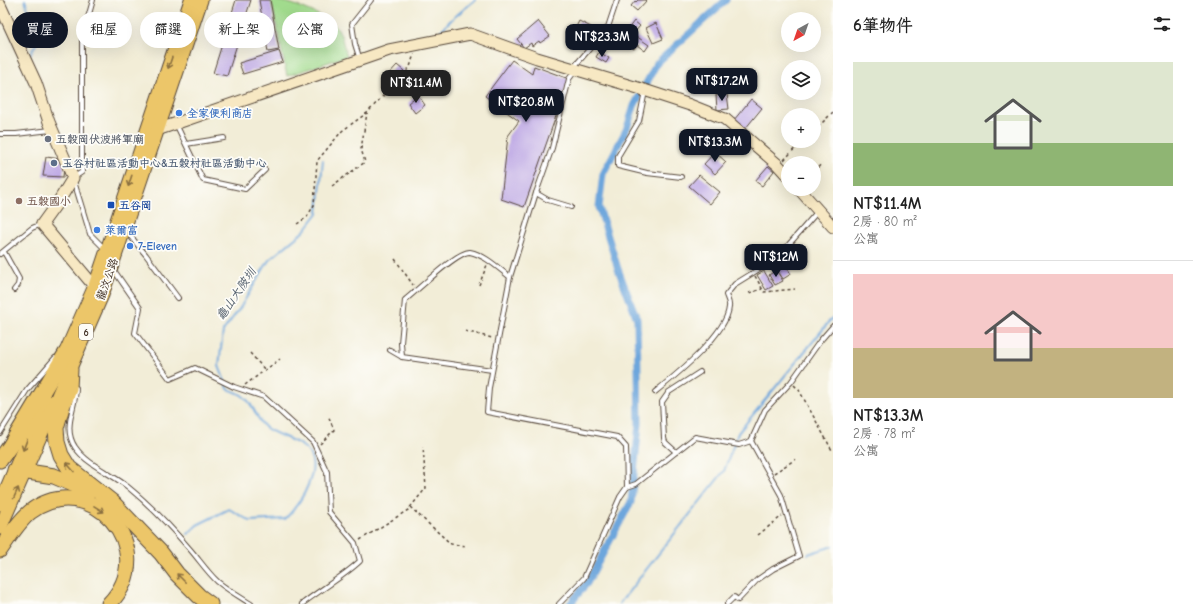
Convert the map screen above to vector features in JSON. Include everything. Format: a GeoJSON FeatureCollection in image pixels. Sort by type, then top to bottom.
{"type":"FeatureCollection","features":[{"type":"Feature","properties":{"kind":"highway"},"geometry":{"type":"LineString","coordinates":[[0,460],[71,353]]}},
{"type":"Feature","properties":{"kind":"highway"},"geometry":{"type":"LineString","coordinates":[[74,372],[56,428],[57,442],[61,455],[69,468],[112,502],[140,531],[177,574],[199,596],[210,604]]}},
{"type":"Feature","properties":{"kind":"highway"},"geometry":{"type":"LineString","coordinates":[[20,471],[54,476],[76,484],[112,502]]}},
{"type":"Feature","properties":{"kind":"highway"},"geometry":{"type":"LineString","coordinates":[[0,550],[20,522],[31,512],[41,506],[62,499],[73,499],[98,507],[111,518],[121,531],[127,550],[128,560],[125,580],[120,591],[109,604]]}},
{"type":"Feature","properties":{"kind":"main road","name":"龍汶公路"},"geometry":{"type":"LineString","coordinates":[[152,131],[191,0]]}},
{"type":"Feature","properties":{"kind":"main road","name":"龍汶公路"},"geometry":{"type":"LineString","coordinates":[[0,528],[20,471],[30,431],[71,353],[111,257],[141,146],[152,131],[201,0]]}},
{"type":"Feature","properties":{"kind":"main road","name":"龍汶公路"},"geometry":{"type":"LineString","coordinates":[[0,504],[20,471],[74,372],[71,353]]}},
{"type":"Feature","properties":{"kind":"street"},"geometry":{"type":"LineString","coordinates":[[0,6],[36,83],[52,130],[73,178],[60,200],[42,224],[98,291]]}},
{"type":"Feature","properties":{"kind":"street"},"geometry":{"type":"LineString","coordinates":[[152,131],[389,50],[470,34],[574,70],[690,105],[725,119],[781,168]]}},
{"type":"Feature","properties":{"kind":"street"},"geometry":{"type":"LineString","coordinates":[[805,196],[833,227]]}},
{"type":"Feature","properties":{"kind":"lane"},"geometry":{"type":"LineString","coordinates":[[93,0],[82,39],[82,172],[73,178],[90,234],[111,257],[140,308],[135,333],[170,379],[195,368],[229,385],[264,397],[312,442],[327,472],[329,512],[355,543],[360,561],[347,573],[323,588],[302,604]]}},
{"type":"Feature","properties":{"kind":"lane"},"geometry":{"type":"LineString","coordinates":[[361,60],[355,44],[352,24],[371,0]]}},
{"type":"Feature","properties":{"kind":"lane"},"geometry":{"type":"LineString","coordinates":[[559,604],[584,578],[620,497],[627,487],[626,447],[617,438],[487,412],[497,339],[510,277],[536,193],[552,148],[569,79],[574,70],[608,27],[617,0]]}},
{"type":"Feature","properties":{"kind":"lane"},"geometry":{"type":"LineString","coordinates":[[642,90],[639,121],[618,156],[618,166],[647,173],[681,177]]}},
{"type":"Feature","properties":{"kind":"lane"},"geometry":{"type":"LineString","coordinates":[[176,124],[203,180],[245,190],[265,170]]}},
{"type":"Feature","properties":{"kind":"lane"},"geometry":{"type":"LineString","coordinates":[[0,134],[16,134],[52,130]]}},
{"type":"Feature","properties":{"kind":"lane"},"geometry":{"type":"LineString","coordinates":[[186,144],[224,138]]}},
{"type":"Feature","properties":{"kind":"lane"},"geometry":{"type":"LineString","coordinates":[[536,193],[548,200],[571,207]]}},
{"type":"Feature","properties":{"kind":"lane"},"geometry":{"type":"LineString","coordinates":[[655,392],[708,344],[726,319],[730,305],[726,295],[735,284],[777,258],[818,211]]}},
{"type":"Feature","properties":{"kind":"lane"},"geometry":{"type":"LineString","coordinates":[[0,254],[32,228],[42,224]]}},
{"type":"Feature","properties":{"kind":"lane"},"geometry":{"type":"LineString","coordinates":[[120,228],[146,255],[178,298]]}},
{"type":"Feature","properties":{"kind":"lane"},"geometry":{"type":"LineString","coordinates":[[4,252],[19,279],[18,285],[14,290]]}},
{"type":"Feature","properties":{"kind":"lane"},"geometry":{"type":"LineString","coordinates":[[402,357],[401,343],[405,300],[417,291],[435,273],[463,254],[469,252],[486,258],[510,277]]}},
{"type":"Feature","properties":{"kind":"lane"},"geometry":{"type":"LineString","coordinates":[[627,487],[636,484],[695,437],[739,445],[750,441],[765,410],[791,382],[820,341],[833,326]]}},
{"type":"Feature","properties":{"kind":"lane"},"geometry":{"type":"LineString","coordinates":[[390,350],[402,357],[492,370]]}},
{"type":"Feature","properties":{"kind":"lane"},"geometry":{"type":"LineString","coordinates":[[0,433],[27,390],[55,358],[71,353]]}},
{"type":"Feature","properties":{"kind":"lane"},"geometry":{"type":"LineString","coordinates":[[74,372],[76,394],[70,416],[70,432],[75,446],[84,458],[127,486],[167,523],[217,581],[251,604]]}},
{"type":"Feature","properties":{"kind":"lane"},"geometry":{"type":"LineString","coordinates":[[676,452],[665,442],[662,402],[669,392],[700,372]]}},
{"type":"Feature","properties":{"kind":"lane"},"geometry":{"type":"LineString","coordinates":[[727,604],[734,596],[738,600],[756,580],[799,556],[781,495],[750,441]]}},
{"type":"Feature","properties":{"kind":"path"},"geometry":{"type":"LineString","coordinates":[[297,224],[307,217],[314,205],[317,161],[342,131],[367,113],[410,67],[417,45]]}},
{"type":"Feature","properties":{"kind":"path"},"geometry":{"type":"LineString","coordinates":[[821,124],[833,112]]}},
{"type":"Feature","properties":{"kind":"path"},"geometry":{"type":"LineString","coordinates":[[332,186],[365,162],[361,149],[367,113]]}},
{"type":"Feature","properties":{"kind":"path"},"geometry":{"type":"LineString","coordinates":[[778,165],[795,148]]}},
{"type":"Feature","properties":{"kind":"path"},"geometry":{"type":"LineString","coordinates":[[395,259],[417,291]]}},
{"type":"Feature","properties":{"kind":"path"},"geometry":{"type":"LineString","coordinates":[[479,286],[489,261]]}},
{"type":"Feature","properties":{"kind":"path"},"geometry":{"type":"LineString","coordinates":[[753,273],[764,292],[794,289]]}},
{"type":"Feature","properties":{"kind":"path"},"geometry":{"type":"LineString","coordinates":[[749,293],[762,288]]}},
{"type":"Feature","properties":{"kind":"path"},"geometry":{"type":"LineString","coordinates":[[465,331],[497,339]]}},
{"type":"Feature","properties":{"kind":"path"},"geometry":{"type":"LineString","coordinates":[[250,353],[266,370]]}},
{"type":"Feature","properties":{"kind":"path"},"geometry":{"type":"LineString","coordinates":[[240,389],[280,360]]}},
{"type":"Feature","properties":{"kind":"path"},"geometry":{"type":"LineString","coordinates":[[791,382],[799,390],[833,452]]}},
{"type":"Feature","properties":{"kind":"path"},"geometry":{"type":"LineString","coordinates":[[316,449],[334,430],[328,415]]}},
{"type":"Feature","properties":{"kind":"path"},"geometry":{"type":"LineString","coordinates":[[355,543],[408,510],[426,488],[423,447]]}},
{"type":"Feature","properties":{"kind":"path"},"geometry":{"type":"LineString","coordinates":[[770,475],[796,459]]}},
{"type":"Feature","properties":{"kind":"path"},"geometry":{"type":"LineString","coordinates":[[410,507],[451,544],[467,546]]}},
{"type":"Feature","properties":{"kind":"path"},"geometry":{"type":"LineString","coordinates":[[758,535],[786,513]]}},
{"type":"Feature","properties":{"kind":"green space"},"geometry":{"type":"Polygon","coordinates":[[[271,0],[287,3],[312,12],[282,12],[282,48],[338,48],[338,29],[347,56],[287,76],[271,0]]]}},
{"type":"Feature","properties":{"kind":"building"},"geometry":{"type":"Polygon","coordinates":[[[236,0],[251,0],[247,12],[232,12],[236,0]]]}},
{"type":"Feature","properties":{"kind":"building"},"geometry":{"type":"Polygon","coordinates":[[[259,0],[270,0],[272,12],[261,12],[259,0]]]}},
{"type":"Feature","properties":{"kind":"building"},"geometry":{"type":"Polygon","coordinates":[[[638,0],[647,0],[637,11],[631,6],[638,0]]]}},
{"type":"Feature","properties":{"kind":"building"},"geometry":{"type":"Polygon","coordinates":[[[538,21],[550,36],[540,43],[539,41],[532,46],[531,43],[524,48],[517,39],[538,21]]]}},
{"type":"Feature","properties":{"kind":"building"},"geometry":{"type":"Polygon","coordinates":[[[579,21],[591,27],[586,37],[574,31],[579,21]]]}},
{"type":"Feature","properties":{"kind":"building"},"geometry":{"type":"Polygon","coordinates":[[[634,21],[640,26],[633,34],[649,45],[645,51],[637,45],[634,49],[624,42],[631,32],[628,29],[634,21]]]}},
{"type":"Feature","properties":{"kind":"building"},"geometry":{"type":"Polygon","coordinates":[[[274,22],[279,50],[268,52],[267,48],[274,48],[274,22]]]}},
{"type":"Feature","properties":{"kind":"building"},"geometry":{"type":"Polygon","coordinates":[[[656,23],[663,39],[653,43],[646,28],[656,23]]]}},
{"type":"Feature","properties":{"kind":"building"},"geometry":{"type":"Polygon","coordinates":[[[221,48],[236,48],[227,76],[213,73],[221,48]]]}},
{"type":"Feature","properties":{"kind":"building"},"geometry":{"type":"Polygon","coordinates":[[[279,51],[283,62],[243,74],[239,63],[279,51]]]}},
{"type":"Feature","properties":{"kind":"building"},"geometry":{"type":"Polygon","coordinates":[[[599,52],[609,58],[606,63],[596,57],[599,52]]]}},
{"type":"Feature","properties":{"kind":"building"},"geometry":{"type":"Polygon","coordinates":[[[512,60],[532,74],[534,66],[569,79],[524,207],[501,199],[508,136],[519,121],[485,96],[512,60]]]}},
{"type":"Feature","properties":{"kind":"building"},"geometry":{"type":"Polygon","coordinates":[[[397,65],[404,71],[392,84],[386,77],[397,65]]]}},
{"type":"Feature","properties":{"kind":"building"},"geometry":{"type":"Polygon","coordinates":[[[727,94],[729,109],[717,110],[716,95],[727,94]]]}},
{"type":"Feature","properties":{"kind":"building"},"geometry":{"type":"Polygon","coordinates":[[[418,95],[425,105],[415,113],[408,103],[418,95]]]}},
{"type":"Feature","properties":{"kind":"building"},"geometry":{"type":"Polygon","coordinates":[[[751,99],[762,108],[745,129],[734,120],[751,99]]]}},
{"type":"Feature","properties":{"kind":"building"},"geometry":{"type":"Polygon","coordinates":[[[715,152],[726,162],[715,174],[704,164],[715,152]]]}},
{"type":"Feature","properties":{"kind":"building","name":"玉谷村社區活動中心&五穀村社區活動中心"},"geometry":{"type":"Polygon","coordinates":[[[46,157],[61,159],[64,167],[63,177],[43,176],[46,157]]]}},
{"type":"Feature","properties":{"kind":"building"},"geometry":{"type":"Polygon","coordinates":[[[768,166],[774,171],[762,186],[755,181],[768,166]]]}},
{"type":"Feature","properties":{"kind":"building"},"geometry":{"type":"Polygon","coordinates":[[[699,175],[720,192],[710,204],[689,186],[699,175]]]}},
{"type":"Feature","properties":{"kind":"building"},"geometry":{"type":"Polygon","coordinates":[[[783,261],[791,274],[783,279],[775,266],[783,261]]]}},
{"type":"Feature","properties":{"kind":"building"},"geometry":{"type":"Polygon","coordinates":[[[776,270],[783,281],[775,285],[769,275],[776,270]]]}},
{"type":"Feature","properties":{"kind":"building"},"geometry":{"type":"Polygon","coordinates":[[[764,271],[773,286],[766,290],[757,275],[764,271]]]}},
{"type":"Feature","properties":{"kind":"waterway"},"geometry":{"type":"LineString","coordinates":[[25,0],[38,41],[30,54]]}},
{"type":"Feature","properties":{"kind":"waterway","name":"龜山大陂圳"},"geometry":{"type":"LineString","coordinates":[[435,37],[452,19],[475,0]]}},
{"type":"Feature","properties":{"kind":"waterway"},"geometry":{"type":"LineString","coordinates":[[570,604],[587,583],[631,502],[639,424],[637,319],[618,269],[599,207],[603,174],[627,128],[634,106],[657,63],[726,0]]}},
{"type":"Feature","properties":{"kind":"waterway","name":"龜山大陂圳"},"geometry":{"type":"LineString","coordinates":[[188,534],[197,525],[229,509],[250,521],[285,519],[298,503],[309,482],[312,472],[312,461],[309,452],[301,445],[272,432],[265,427],[247,400],[241,394],[228,389],[219,366],[223,331],[240,308],[269,260],[304,231],[318,213],[323,160]]}},
{"type":"Feature","properties":{"kind":"waterway"},"geometry":{"type":"LineString","coordinates":[[619,604],[724,471],[738,433],[833,317]]}},
{"type":"Feature","properties":{"kind":"waterway"},"geometry":{"type":"LineString","coordinates":[[808,554],[833,546]]}},
{"type":"Feature","properties":{"kind":"place","name":"全家便利商店"},"geometry":{"type":"Point","coordinates":[179,113]}},
{"type":"Feature","properties":{"kind":"place","name":"五穀岡伏波將軍廟"},"geometry":{"type":"Point","coordinates":[48,139]}},
{"type":"Feature","properties":{"kind":"place","name":"玉谷村社區活動中心&五穀村社區活動中心"},"geometry":{"type":"Point","coordinates":[54,163]}},
{"type":"Feature","properties":{"kind":"place","name":"五穀國小"},"geometry":{"type":"Point","coordinates":[19,201]}},
{"type":"Feature","properties":{"kind":"place","name":"五谷岡"},"geometry":{"type":"Point","coordinates":[111,205]}},
{"type":"Feature","properties":{"kind":"place","name":"萊爾富"},"geometry":{"type":"Point","coordinates":[97,230]}},
{"type":"Feature","properties":{"kind":"place","name":"7-Eleven"},"geometry":{"type":"Point","coordinates":[130,246]}}]}
